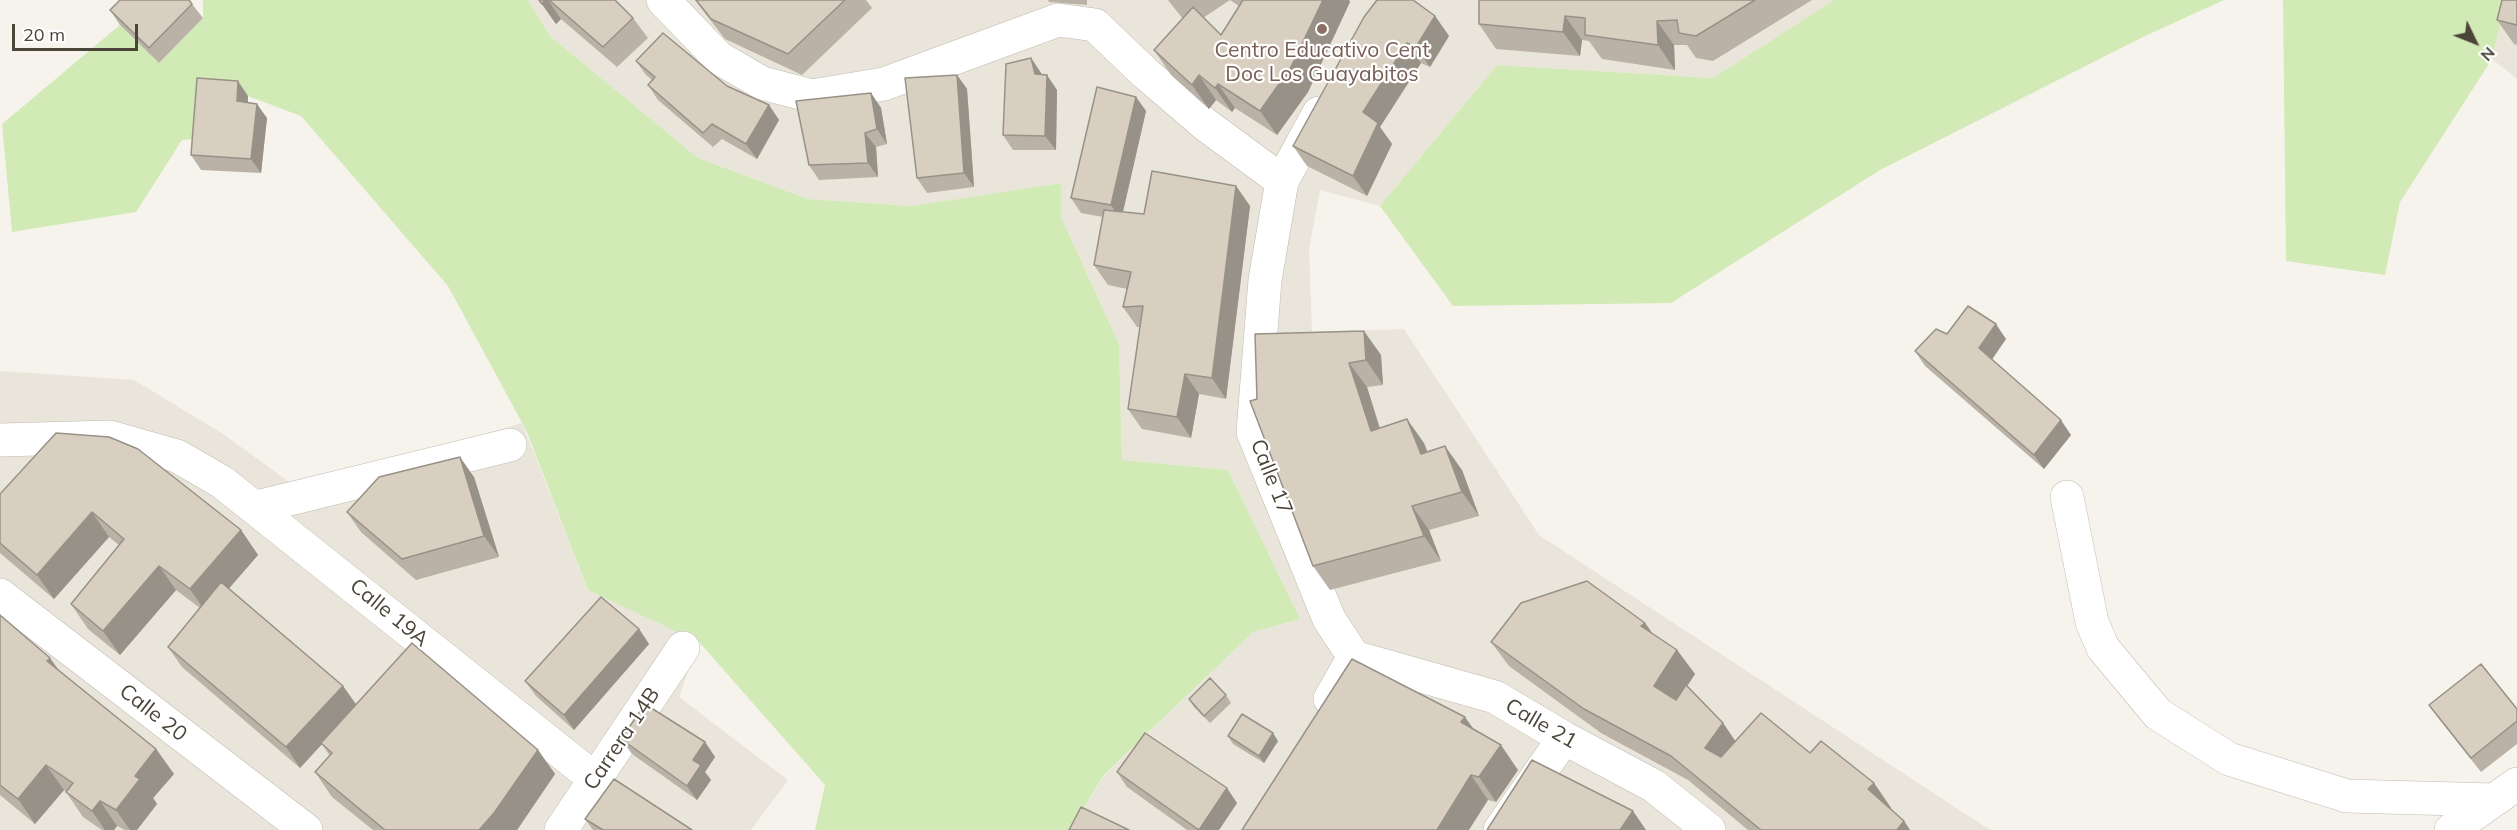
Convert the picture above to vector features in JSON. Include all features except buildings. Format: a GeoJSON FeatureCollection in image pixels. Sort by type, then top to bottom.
{"type":"FeatureCollection","features":[{"type":"Feature","properties":{"kind":"street"},"geometry":{"type":"LineString","coordinates":[[663,0],[719,58],[762,83],[812,96],[884,84],[1058,20],[1095,25],[1144,72],[1206,125],[1282,181]]}},
{"type":"Feature","properties":{"kind":"street","name":"Calle 17"},"geometry":{"type":"LineString","coordinates":[[1333,86],[1282,181],[1265,280],[1253,432],[1329,619],[1354,657]]}},
{"type":"Feature","properties":{"kind":"street","name":"Calle 19A"},"geometry":{"type":"LineString","coordinates":[[0,440],[111,437],[177,456],[222,482],[256,507],[595,778]]}},
{"type":"Feature","properties":{"kind":"street"},"geometry":{"type":"LineString","coordinates":[[256,507],[510,445]]}},
{"type":"Feature","properties":{"kind":"street"},"geometry":{"type":"LineString","coordinates":[[2067,496],[2092,622],[2103,648],[2158,714],[2229,759],[2347,796],[2505,792]]}},
{"type":"Feature","properties":{"kind":"street","name":"Calle 20"},"geometry":{"type":"LineString","coordinates":[[0,595],[306,830]]}},
{"type":"Feature","properties":{"kind":"street","name":"Carrera 14B"},"geometry":{"type":"LineString","coordinates":[[561,830],[683,648]]}},
{"type":"Feature","properties":{"kind":"street"},"geometry":{"type":"LineString","coordinates":[[1312,728],[1354,657]]}},
{"type":"Feature","properties":{"kind":"street","name":"Calle 21"},"geometry":{"type":"LineString","coordinates":[[1354,657],[1495,697],[1564,738],[1654,786],[1709,830]]}},
{"type":"Feature","properties":{"kind":"street"},"geometry":{"type":"LineString","coordinates":[[1500,830],[1564,738]]}},
{"type":"Feature","properties":{"kind":"street"},"geometry":{"type":"LineString","coordinates":[[2451,830],[2505,792]]}},
{"type":"Feature","properties":{"kind":"shaded area"},"geometry":{"type":"Polygon","coordinates":[[[528,0],[1834,0],[1713,78],[1497,65],[1380,206],[1320,190],[1309,249],[1312,332],[1404,329],[1539,535],[1990,830],[1070,830],[1104,776],[1253,632],[1300,619],[1228,470],[1122,460],[1119,344],[1061,217],[1061,183],[912,206],[808,199],[698,158],[550,36],[528,0]]]}},
{"type":"Feature","properties":{"kind":"shaded area"},"geometry":{"type":"Polygon","coordinates":[[[2506,0],[2517,0],[2517,79],[2492,59],[2506,0]]]}},
{"type":"Feature","properties":{"kind":"shaded area"},"geometry":{"type":"Polygon","coordinates":[[[0,371],[134,380],[223,434],[299,489],[522,423],[588,590],[699,641],[679,697],[788,780],[751,830],[0,830],[0,371]]]}},
{"type":"Feature","properties":{"kind":"green space"},"geometry":{"type":"Polygon","coordinates":[[[203,0],[528,0],[550,36],[698,158],[808,199],[912,206],[1061,183],[1061,217],[1119,344],[1122,460],[1228,470],[1300,619],[1253,632],[1104,775],[1070,830],[815,830],[825,785],[699,642],[588,590],[526,430],[448,286],[301,116],[248,96],[208,93],[204,138],[182,140],[136,212],[12,232],[2,124],[120,25],[159,63],[203,18],[203,0]]]}},
{"type":"Feature","properties":{"kind":"green space"},"geometry":{"type":"Polygon","coordinates":[[[1834,0],[2224,0],[2143,37],[1880,170],[1671,303],[1453,306],[1380,206],[1497,65],[1713,78],[1834,0]]]}},
{"type":"Feature","properties":{"kind":"green space"},"geometry":{"type":"Polygon","coordinates":[[[2283,0],[2506,0],[2492,59],[2400,202],[2385,275],[2286,261],[2283,0]]]}},
{"type":"Feature","properties":{"kind":"place","name":"Centro Educativo Cent Doc Los Guayabitos"},"geometry":{"type":"Point","coordinates":[1322,29]}}]}
